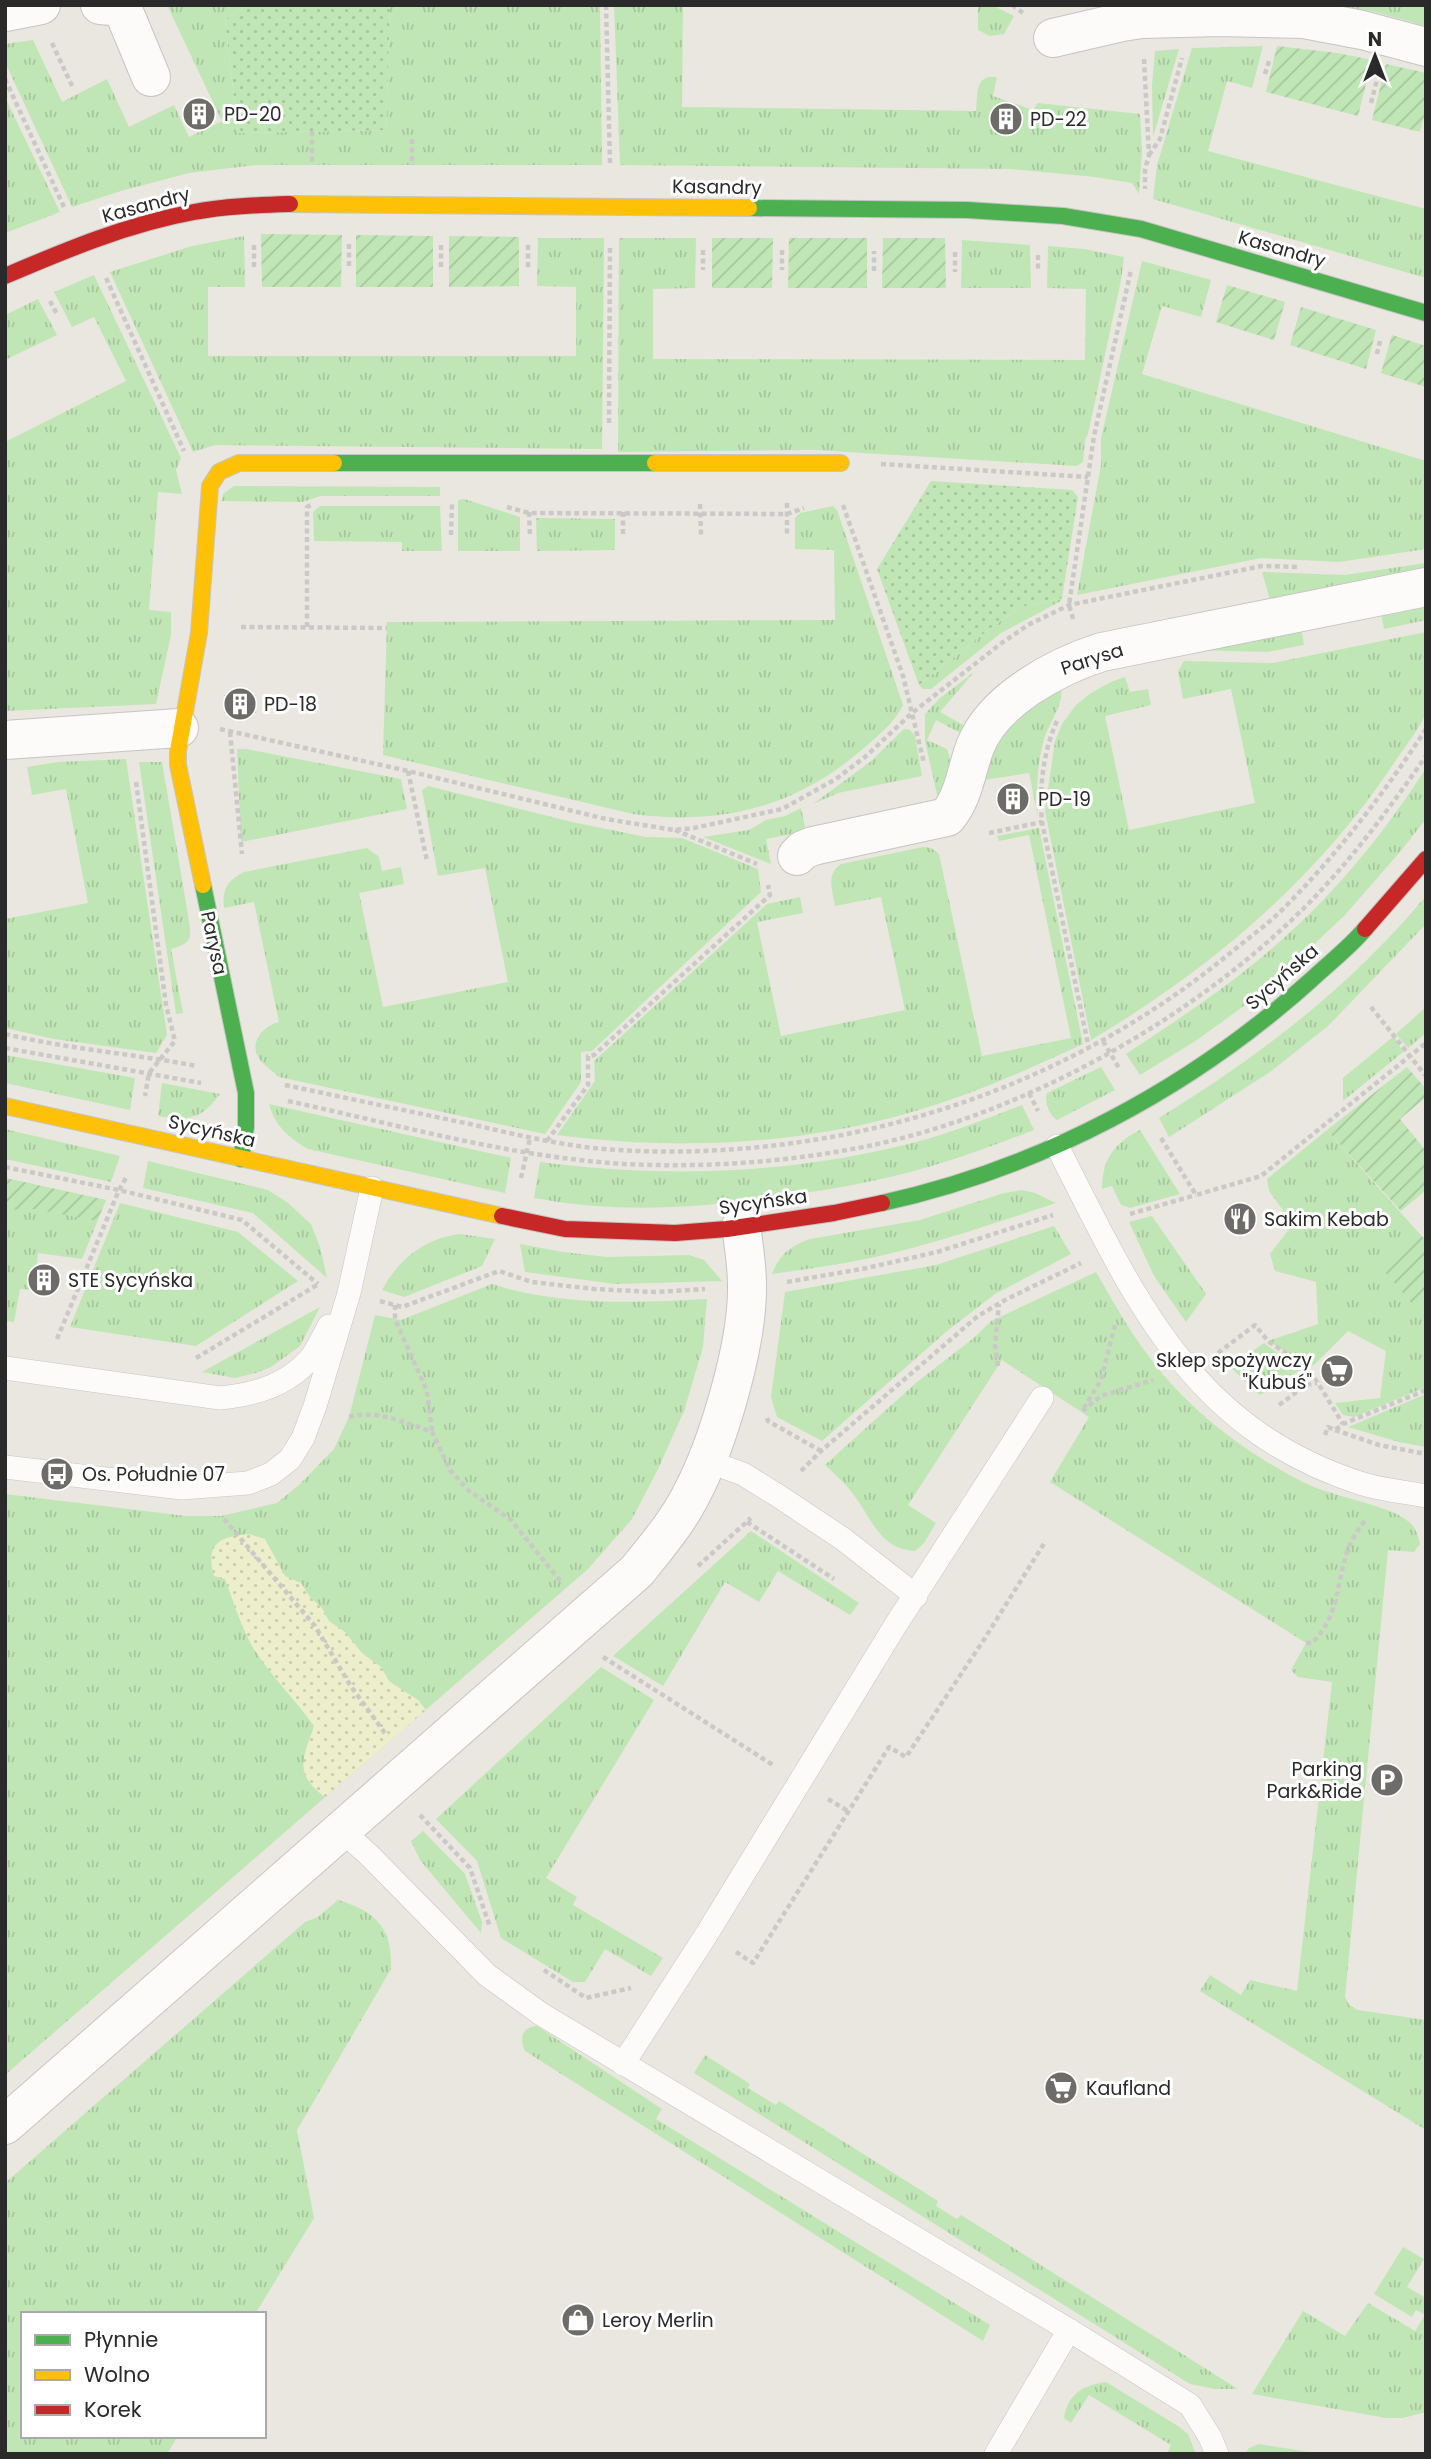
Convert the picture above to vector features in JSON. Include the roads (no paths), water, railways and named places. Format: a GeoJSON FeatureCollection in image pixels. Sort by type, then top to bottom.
{"type":"FeatureCollection","features":[{"type":"Feature","properties":{"kind":"street"},"geometry":{"type":"LineString","coordinates":[[5,12],[41,5]]}},
{"type":"Feature","properties":{"kind":"street"},"geometry":{"type":"LineString","coordinates":[[100,5],[113,6],[124,12],[151,77]]}},
{"type":"Feature","properties":{"kind":"street"},"geometry":{"type":"LineString","coordinates":[[1054,38],[1142,19],[1304,19],[1363,30],[1426,47]]}},
{"type":"Feature","properties":{"kind":"street","name":"Kasandry"},"geometry":{"type":"LineString","coordinates":[[5,276],[44,259],[146,225],[219,208],[306,204],[1018,212],[1063,216],[1141,229],[1426,313]]}},
{"type":"Feature","properties":{"kind":"street","name":"Parysa"},"geometry":{"type":"LineString","coordinates":[[241,1158],[246,1127],[246,1093],[177,765],[180,723],[196,657],[201,620],[210,486],[219,472],[239,463],[841,463]]}},
{"type":"Feature","properties":{"kind":"street","name":"Parysa"},"geometry":{"type":"LineString","coordinates":[[781,861],[813,846],[947,817],[954,809],[981,732],[992,718],[1046,675],[1075,661],[1150,642],[1426,587]]}},
{"type":"Feature","properties":{"kind":"street"},"geometry":{"type":"LineString","coordinates":[[5,740],[180,723]]}},
{"type":"Feature","properties":{"kind":"street","name":"Sycyńska"},"geometry":{"type":"LineString","coordinates":[[5,1106],[565,1229],[675,1233],[834,1213],[917,1195],[998,1170],[1057,1146],[1140,1104],[1234,1044],[1271,1016],[1358,937],[1426,859]]}},
{"type":"Feature","properties":{"kind":"street"},"geometry":{"type":"LineString","coordinates":[[5,2125],[637,1571],[690,1498],[707,1461],[727,1400],[744,1324],[747,1286],[741,1226]]}},
{"type":"Feature","properties":{"kind":"lane"},"geometry":{"type":"LineString","coordinates":[[1057,1146],[1133,1294],[1179,1360],[1216,1400],[1282,1447],[1325,1471],[1366,1485],[1426,1496]]}},
{"type":"Feature","properties":{"kind":"lane"},"geometry":{"type":"LineString","coordinates":[[5,1467],[182,1488],[248,1483],[271,1474],[290,1459],[303,1437],[315,1406],[349,1293],[372,1188]]}},
{"type":"Feature","properties":{"kind":"lane"},"geometry":{"type":"LineString","coordinates":[[5,1368],[220,1398],[242,1396],[279,1384],[294,1374],[313,1355],[349,1293]]}},
{"type":"Feature","properties":{"kind":"lane"},"geometry":{"type":"LineString","coordinates":[[623,2064],[895,1626],[1042,1398]]}},
{"type":"Feature","properties":{"kind":"lane"},"geometry":{"type":"LineString","coordinates":[[707,1461],[743,1474],[777,1495],[843,1539],[916,1596]]}},
{"type":"Feature","properties":{"kind":"lane"},"geometry":{"type":"LineString","coordinates":[[342,1831],[369,1854],[487,1975],[541,2014],[1190,2405],[1217,2454]]}},
{"type":"Feature","properties":{"kind":"lane"},"geometry":{"type":"LineString","coordinates":[[996,2454],[1069,2330]]}},
{"type":"Feature","properties":{"kind":"place","name":"PD-20"},"geometry":{"type":"Point","coordinates":[199,114]}},
{"type":"Feature","properties":{"kind":"place","name":"PD-22"},"geometry":{"type":"Point","coordinates":[1006,119]}},
{"type":"Feature","properties":{"kind":"place","name":"PD-18"},"geometry":{"type":"Point","coordinates":[240,704]}},
{"type":"Feature","properties":{"kind":"place","name":"PD-19"},"geometry":{"type":"Point","coordinates":[1013,799]}},
{"type":"Feature","properties":{"kind":"place","name":"Sakim Kebab"},"geometry":{"type":"Point","coordinates":[1240,1219]}},
{"type":"Feature","properties":{"kind":"place","name":"STE Sycyńska"},"geometry":{"type":"Point","coordinates":[44,1280]}},
{"type":"Feature","properties":{"kind":"place","name":"Sklep spożywczy \"Kubuś\""},"geometry":{"type":"Point","coordinates":[1337,1371]}},
{"type":"Feature","properties":{"kind":"place","name":"Os. Południe 07"},"geometry":{"type":"Point","coordinates":[57,1474]}},
{"type":"Feature","properties":{"kind":"place","name":"Parking Park&Ride"},"geometry":{"type":"Point","coordinates":[1387,1780]}},
{"type":"Feature","properties":{"kind":"place","name":"Kaufland"},"geometry":{"type":"Point","coordinates":[1061,2088]}},
{"type":"Feature","properties":{"kind":"place","name":"Leroy Merlin"},"geometry":{"type":"Point","coordinates":[578,2320]}}]}
